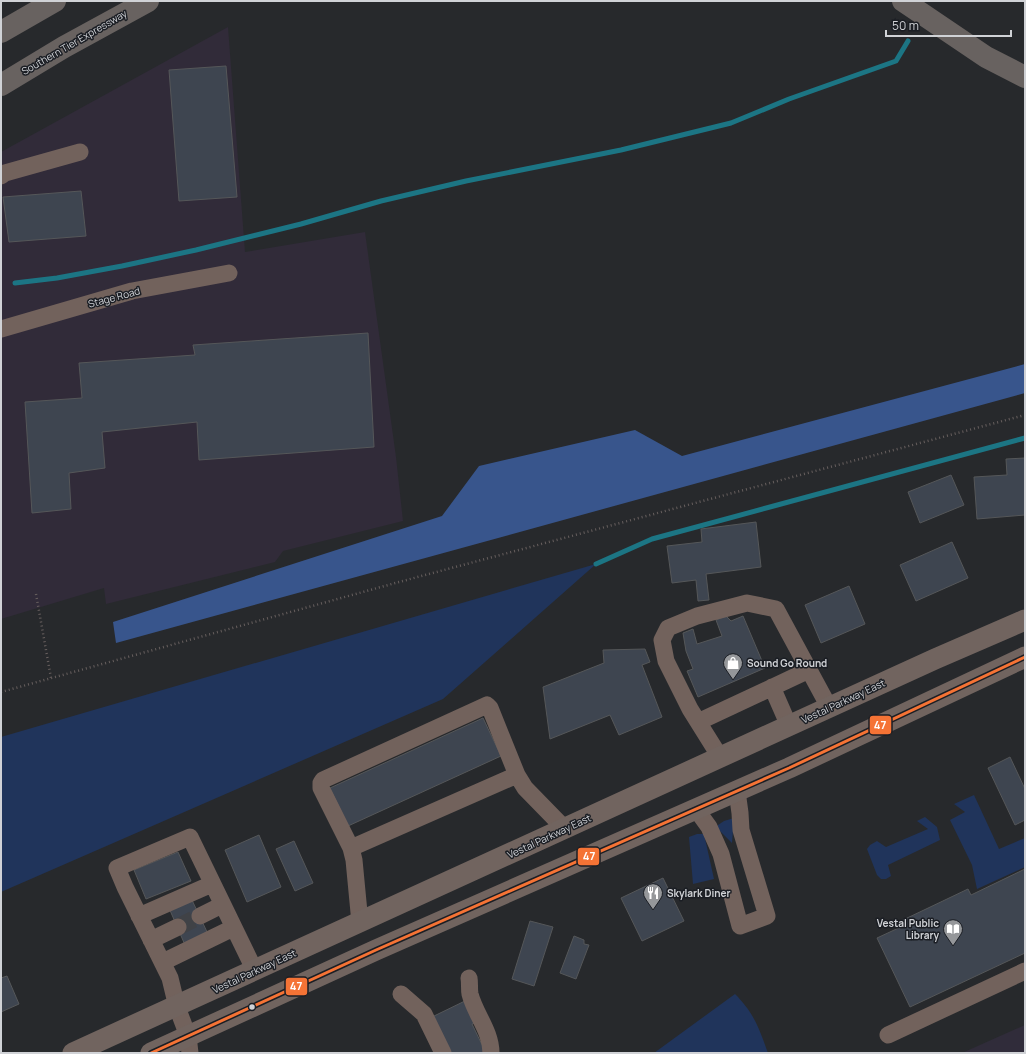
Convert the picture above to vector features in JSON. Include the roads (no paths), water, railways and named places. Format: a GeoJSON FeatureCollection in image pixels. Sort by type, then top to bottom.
{"type":"FeatureCollection","features":[{"type":"Feature","properties":{"kind":"highway"},"geometry":{"type":"LineString","coordinates":[[1,32],[55,1]]}},
{"type":"Feature","properties":{"kind":"highway","name":"Southern Tier Expressway"},"geometry":{"type":"LineString","coordinates":[[1,85],[70,43],[148,1]]}},
{"type":"Feature","properties":{"kind":"highway"},"geometry":{"type":"LineString","coordinates":[[903,1],[986,57],[1025,76]]}},
{"type":"Feature","properties":{"kind":"main road","name":"Vestal Parkway East"},"geometry":{"type":"LineString","coordinates":[[73,1053],[177,1007],[935,659],[1025,620]]}},
{"type":"Feature","properties":{"kind":"main road"},"geometry":{"type":"LineString","coordinates":[[151,1053],[189,1045],[376,950],[789,768],[1025,657]]}},
{"type":"Feature","properties":{"kind":"street"},"geometry":{"type":"LineString","coordinates":[[1,176],[5,173],[80,152]]}},
{"type":"Feature","properties":{"kind":"street","name":"Stage Road"},"geometry":{"type":"LineString","coordinates":[[1,329],[132,291],[230,273]]}},
{"type":"Feature","properties":{"kind":"street"},"geometry":{"type":"LineString","coordinates":[[720,757],[694,715],[666,661],[662,640],[668,628],[697,616],[747,603],[776,609],[830,707]]}},
{"type":"Feature","properties":{"kind":"street"},"geometry":{"type":"LineString","coordinates":[[694,715],[772,687],[809,670]]}},
{"type":"Feature","properties":{"kind":"street"},"geometry":{"type":"LineString","coordinates":[[772,687],[789,726]]}},
{"type":"Feature","properties":{"kind":"street"},"geometry":{"type":"LineString","coordinates":[[360,923],[354,860],[350,848],[320,788],[320,784],[323,780],[482,706],[487,705],[490,708],[516,775],[525,788],[565,829]]}},
{"type":"Feature","properties":{"kind":"street"},"geometry":{"type":"LineString","coordinates":[[350,848],[516,775]]}},
{"type":"Feature","properties":{"kind":"street"},"geometry":{"type":"LineString","coordinates":[[696,809],[709,827],[721,854],[740,926],[766,916],[741,830],[737,791]]}},
{"type":"Feature","properties":{"kind":"street"},"geometry":{"type":"LineString","coordinates":[[189,1045],[170,978],[117,868],[190,837],[208,885],[222,906],[255,971]]}},
{"type":"Feature","properties":{"kind":"street"},"geometry":{"type":"LineString","coordinates":[[139,916],[208,885]]}},
{"type":"Feature","properties":{"kind":"street"},"geometry":{"type":"LineString","coordinates":[[200,916],[222,906]]}},
{"type":"Feature","properties":{"kind":"street"},"geometry":{"type":"LineString","coordinates":[[151,940],[178,927]]}},
{"type":"Feature","properties":{"kind":"street"},"geometry":{"type":"LineString","coordinates":[[163,962],[233,928]]}},
{"type":"Feature","properties":{"kind":"street"},"geometry":{"type":"LineString","coordinates":[[888,1035],[1025,971]]}},
{"type":"Feature","properties":{"kind":"street"},"geometry":{"type":"LineString","coordinates":[[469,978],[470,994],[486,1030],[492,1047],[492,1053]]}},
{"type":"Feature","properties":{"kind":"street"},"geometry":{"type":"LineString","coordinates":[[401,994],[424,1014],[443,1053]]}},
{"type":"Feature","properties":{"kind":"waterway"},"geometry":{"type":"LineString","coordinates":[[15,283],[57,278],[196,250],[301,224],[381,201],[466,181],[621,150],[731,123],[789,99],[896,61],[908,41]]}},
{"type":"Feature","properties":{"kind":"waterway"},"geometry":{"type":"LineString","coordinates":[[596,564],[652,539],[1025,438]]}},
{"type":"Feature","properties":{"kind":"tunnel"},"geometry":{"type":"LineString","coordinates":[[178,927],[200,916]]}},
{"type":"Feature","properties":{"kind":"place","name":"Sound Go Round"},"geometry":{"type":"Point","coordinates":[733,680]}},
{"type":"Feature","properties":{"kind":"place","name":"Skylark Diner"},"geometry":{"type":"Point","coordinates":[653,910]}},
{"type":"Feature","properties":{"kind":"place","name":"Vestal Public Library"},"geometry":{"type":"Point","coordinates":[953,946]}}]}
